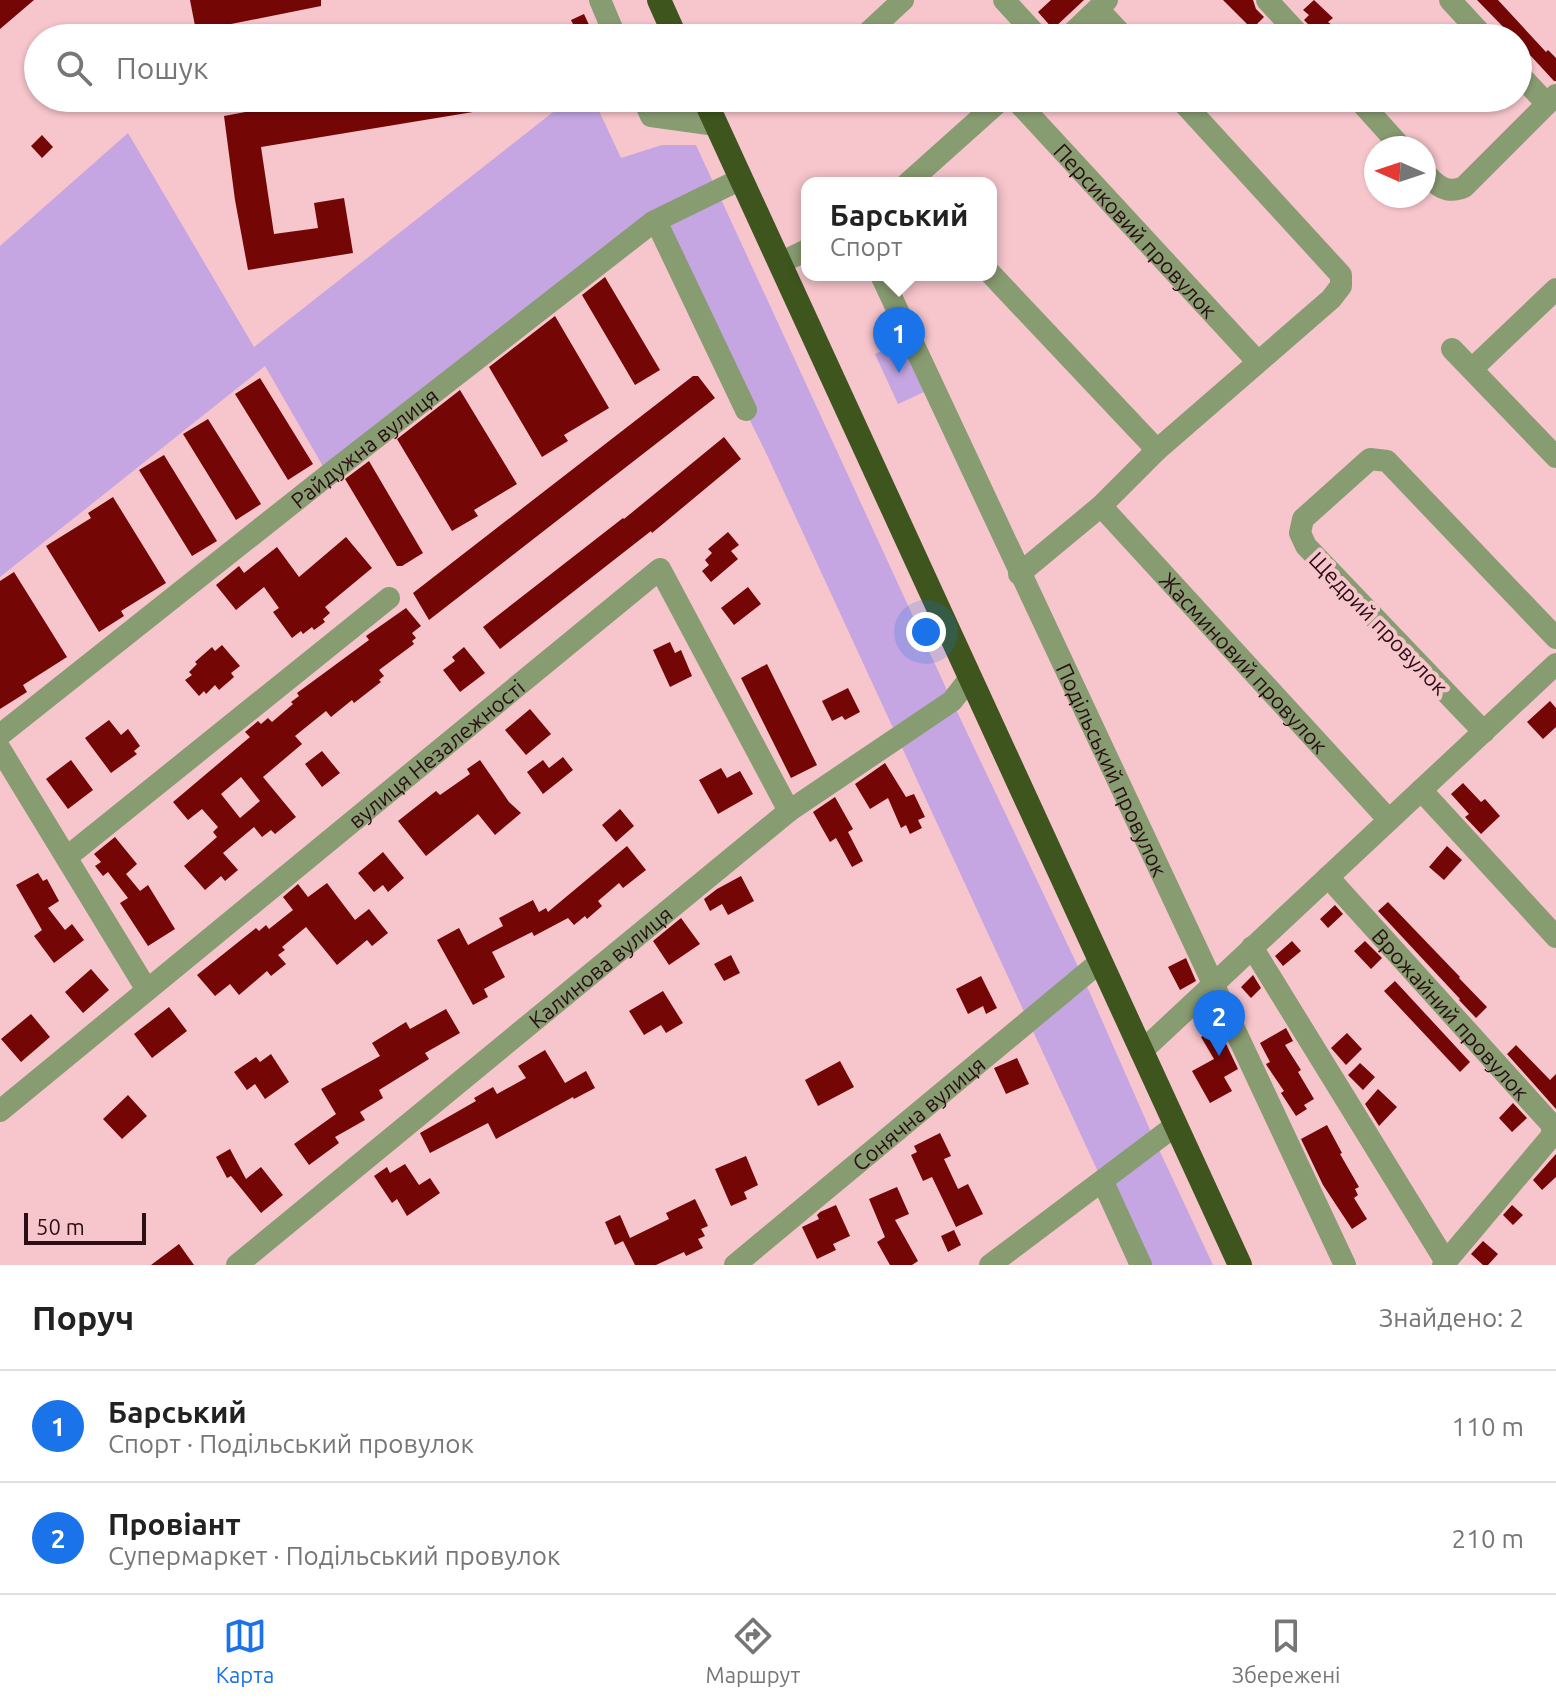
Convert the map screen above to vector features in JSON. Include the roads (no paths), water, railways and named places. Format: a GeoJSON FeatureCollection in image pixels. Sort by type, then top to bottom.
{"type":"FeatureCollection","features":[{"type":"Feature","properties":{"kind":"highway"},"geometry":{"type":"LineString","coordinates":[[659,0],[670,24]]}},
{"type":"Feature","properties":{"kind":"highway"},"geometry":{"type":"LineString","coordinates":[[710,112],[1240,1265]]}},
{"type":"Feature","properties":{"kind":"street"},"geometry":{"type":"LineString","coordinates":[[600,0],[610,24]]}},
{"type":"Feature","properties":{"kind":"street"},"geometry":{"type":"LineString","coordinates":[[877,24],[903,0]]}},
{"type":"Feature","properties":{"kind":"street"},"geometry":{"type":"LineString","coordinates":[[1004,0],[1026,24]]}},
{"type":"Feature","properties":{"kind":"street"},"geometry":{"type":"LineString","coordinates":[[1267,0],[1289,24]]}},
{"type":"Feature","properties":{"kind":"street"},"geometry":{"type":"LineString","coordinates":[[1450,0],[1472,24]]}},
{"type":"Feature","properties":{"kind":"street"},"geometry":{"type":"LineString","coordinates":[[1082,24],[1103,4],[1116,24]]}},
{"type":"Feature","properties":{"kind":"street"},"geometry":{"type":"LineString","coordinates":[[1436,183],[1450,191],[1464,187],[1551,99],[1532,84]]}},
{"type":"Feature","properties":{"kind":"street"},"geometry":{"type":"LineString","coordinates":[[649,112],[651,116],[716,125]]}},
{"type":"Feature","properties":{"kind":"street"},"geometry":{"type":"LineString","coordinates":[[915,177],[987,112]]}},
{"type":"Feature","properties":{"kind":"street","name":"Персиковий провулок"},"geometry":{"type":"LineString","coordinates":[[1027,112],[1257,361]]}},
{"type":"Feature","properties":{"kind":"street"},"geometry":{"type":"LineString","coordinates":[[1019,574],[1101,506],[1157,450],[1331,299],[1341,286],[1341,275],[1192,112]]}},
{"type":"Feature","properties":{"kind":"street"},"geometry":{"type":"LineString","coordinates":[[1370,112],[1391,136]]}},
{"type":"Feature","properties":{"kind":"street","name":"Райдужна вулиця"},"geometry":{"type":"LineString","coordinates":[[0,735],[656,221],[741,179]]}},
{"type":"Feature","properties":{"kind":"street"},"geometry":{"type":"LineString","coordinates":[[656,221],[746,410]]}},
{"type":"Feature","properties":{"kind":"street"},"geometry":{"type":"LineString","coordinates":[[780,263],[801,253]]}},
{"type":"Feature","properties":{"kind":"street"},"geometry":{"type":"LineString","coordinates":[[997,280],[1157,450]]}},
{"type":"Feature","properties":{"kind":"street","name":"Подільський провулок"},"geometry":{"type":"LineString","coordinates":[[884,281],[1345,1265]]}},
{"type":"Feature","properties":{"kind":"street"},"geometry":{"type":"LineString","coordinates":[[1472,369],[1556,289]]}},
{"type":"Feature","properties":{"kind":"street"},"geometry":{"type":"LineString","coordinates":[[1452,349],[1556,457]]}},
{"type":"Feature","properties":{"kind":"street","name":"Щедрий провулок"},"geometry":{"type":"LineString","coordinates":[[1484,732],[1306,546],[1300,533],[1303,519],[1370,459],[1387,461],[1556,638]]}},
{"type":"Feature","properties":{"kind":"street","name":"Жасминовий провулок"},"geometry":{"type":"LineString","coordinates":[[1101,506],[1389,820]]}},
{"type":"Feature","properties":{"kind":"street","name":"вулиця Незалежності"},"geometry":{"type":"LineString","coordinates":[[0,1111],[660,569],[789,811]]}},
{"type":"Feature","properties":{"kind":"street"},"geometry":{"type":"LineString","coordinates":[[67,857],[389,598]]}},
{"type":"Feature","properties":{"kind":"street","name":"Калинова вулиця"},"geometry":{"type":"LineString","coordinates":[[237,1265],[789,811],[952,701],[970,678]]}},
{"type":"Feature","properties":{"kind":"street"},"geometry":{"type":"LineString","coordinates":[[1141,1052],[1484,732],[1551,678]]}},
{"type":"Feature","properties":{"kind":"street"},"geometry":{"type":"LineString","coordinates":[[0,749],[147,990]]}},
{"type":"Feature","properties":{"kind":"street"},"geometry":{"type":"LineString","coordinates":[[1421,790],[1556,937]]}},
{"type":"Feature","properties":{"kind":"street","name":"Врожайний провулок"},"geometry":{"type":"LineString","coordinates":[[1252,947],[1444,1264],[1550,1138],[1552,1125],[1328,877]]}},
{"type":"Feature","properties":{"kind":"street","name":"Сонячна вулиця"},"geometry":{"type":"LineString","coordinates":[[735,1265],[1101,961]]}},
{"type":"Feature","properties":{"kind":"street"},"geometry":{"type":"LineString","coordinates":[[990,1265],[1176,1125]]}},
{"type":"Feature","properties":{"kind":"street"},"geometry":{"type":"LineString","coordinates":[[1103,1182],[1141,1265]]}},
{"type":"Feature","properties":{"kind":"place","name":"Барський"},"geometry":{"type":"Point","coordinates":[899,373]}},
{"type":"Feature","properties":{"kind":"place","name":"Провіант"},"geometry":{"type":"Point","coordinates":[1219,1056]}}]}
